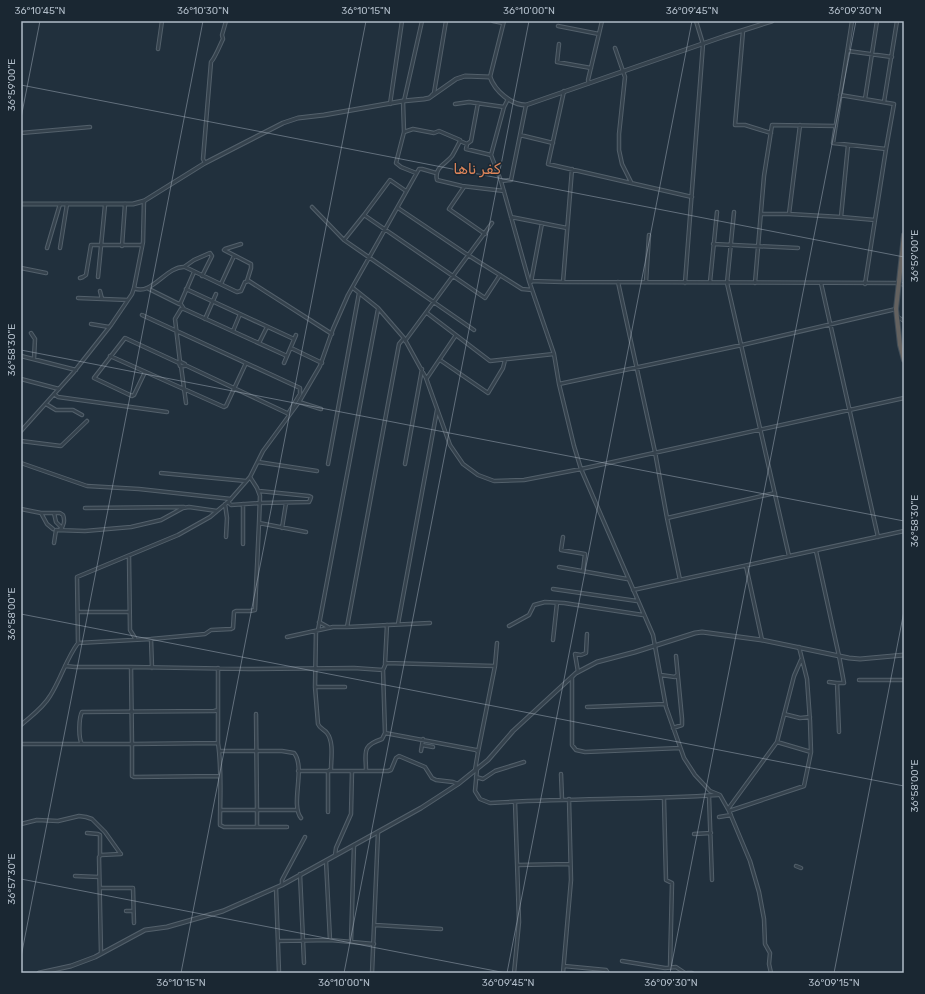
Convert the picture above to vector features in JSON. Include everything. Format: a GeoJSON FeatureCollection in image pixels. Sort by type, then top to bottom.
{"type":"FeatureCollection","features":[{"type":"Feature","properties":{"kind":"highway"},"geometry":{"type":"LineString","coordinates":[[904,235],[896,309],[904,360]]}},
{"type":"Feature","properties":{"kind":"street"},"geometry":{"type":"LineString","coordinates":[[158,49],[162,21]]}},
{"type":"Feature","properties":{"kind":"street"},"geometry":{"type":"LineString","coordinates":[[205,163],[204,159],[211,62],[215,59],[216,52],[223,39],[222,35],[226,21]]}},
{"type":"Feature","properties":{"kind":"street"},"geometry":{"type":"LineString","coordinates":[[390,104],[402,21]]}},
{"type":"Feature","properties":{"kind":"street"},"geometry":{"type":"LineString","coordinates":[[416,173],[401,167],[396,163],[404,132],[404,101],[422,21]]}},
{"type":"Feature","properties":{"kind":"street"},"geometry":{"type":"LineString","coordinates":[[429,98],[434,93],[446,21]]}},
{"type":"Feature","properties":{"kind":"street"},"geometry":{"type":"LineString","coordinates":[[493,21],[503,22],[490,77],[493,84],[508,99],[518,105],[526,105],[770,21]]}},
{"type":"Feature","properties":{"kind":"street"},"geometry":{"type":"LineString","coordinates":[[589,83],[602,21]]}},
{"type":"Feature","properties":{"kind":"street"},"geometry":{"type":"LineString","coordinates":[[685,283],[702,44],[696,21]]}},
{"type":"Feature","properties":{"kind":"street"},"geometry":{"type":"LineString","coordinates":[[852,21],[833,143],[886,149]]}},
{"type":"Feature","properties":{"kind":"street"},"geometry":{"type":"LineString","coordinates":[[865,99],[877,21]]}},
{"type":"Feature","properties":{"kind":"street"},"geometry":{"type":"LineString","coordinates":[[884,102],[897,21]]}},
{"type":"Feature","properties":{"kind":"street"},"geometry":{"type":"LineString","coordinates":[[558,26],[599,34]]}},
{"type":"Feature","properties":{"kind":"street"},"geometry":{"type":"LineString","coordinates":[[743,31],[734,125],[745,125],[771,133]]}},
{"type":"Feature","properties":{"kind":"street"},"geometry":{"type":"LineString","coordinates":[[559,44],[557,62],[591,68]]}},
{"type":"Feature","properties":{"kind":"street"},"geometry":{"type":"LineString","coordinates":[[615,48],[625,76],[619,134],[619,150],[622,164],[631,182]]}},
{"type":"Feature","properties":{"kind":"street"},"geometry":{"type":"LineString","coordinates":[[848,51],[892,57]]}},
{"type":"Feature","properties":{"kind":"street"},"geometry":{"type":"LineString","coordinates":[[21,204],[106,205],[144,201],[205,163],[259,134],[292,120],[429,98],[449,83],[465,76],[490,77]]}},
{"type":"Feature","properties":{"kind":"street"},"geometry":{"type":"LineString","coordinates":[[564,91],[548,164],[692,197]]}},
{"type":"Feature","properties":{"kind":"street"},"geometry":{"type":"LineString","coordinates":[[840,95],[894,104],[865,284]]}},
{"type":"Feature","properties":{"kind":"street"},"geometry":{"type":"LineString","coordinates":[[508,99],[504,107],[491,155],[501,181],[532,290],[554,354],[559,384],[574,446],[581,469],[652,635],[661,675],[665,704],[684,758],[695,775],[710,791],[720,795],[750,861],[759,892],[764,919],[765,944],[770,953],[769,964],[771,973]]}},
{"type":"Feature","properties":{"kind":"street"},"geometry":{"type":"LineString","coordinates":[[455,104],[464,102],[504,107]]}},
{"type":"Feature","properties":{"kind":"street"},"geometry":{"type":"LineString","coordinates":[[478,103],[471,141],[467,144],[466,149],[481,151],[491,155]]}},
{"type":"Feature","properties":{"kind":"street"},"geometry":{"type":"LineString","coordinates":[[501,181],[511,180],[526,105]]}},
{"type":"Feature","properties":{"kind":"street"},"geometry":{"type":"LineString","coordinates":[[755,283],[764,176],[772,125],[836,126]]}},
{"type":"Feature","properties":{"kind":"street"},"geometry":{"type":"LineString","coordinates":[[789,214],[800,125]]}},
{"type":"Feature","properties":{"kind":"street"},"geometry":{"type":"LineString","coordinates":[[21,133],[90,127]]}},
{"type":"Feature","properties":{"kind":"street"},"geometry":{"type":"LineString","coordinates":[[404,132],[413,129],[434,133],[440,131],[467,144]]}},
{"type":"Feature","properties":{"kind":"street"},"geometry":{"type":"LineString","coordinates":[[520,135],[553,143]]}},
{"type":"Feature","properties":{"kind":"street"},"geometry":{"type":"LineString","coordinates":[[460,140],[451,157],[440,166],[436,173],[437,180],[464,187],[504,191]]}},
{"type":"Feature","properties":{"kind":"street"},"geometry":{"type":"LineString","coordinates":[[841,217],[848,145]]}},
{"type":"Feature","properties":{"kind":"street"},"geometry":{"type":"LineString","coordinates":[[21,725],[46,701],[72,651],[78,643],[77,577],[178,535],[210,517],[231,499],[250,478],[263,451],[299,402],[322,363],[348,296],[416,173],[419,169],[422,169],[436,173]]}},
{"type":"Feature","properties":{"kind":"street"},"geometry":{"type":"LineString","coordinates":[[563,282],[572,169]]}},
{"type":"Feature","properties":{"kind":"street"},"geometry":{"type":"LineString","coordinates":[[344,240],[390,180],[406,191]]}},
{"type":"Feature","properties":{"kind":"street"},"geometry":{"type":"LineString","coordinates":[[464,187],[449,209],[485,234]]}},
{"type":"Feature","properties":{"kind":"street"},"geometry":{"type":"LineString","coordinates":[[21,431],[76,370],[110,327],[128,300],[134,288],[142,245],[144,201]]}},
{"type":"Feature","properties":{"kind":"street"},"geometry":{"type":"LineString","coordinates":[[47,248],[60,204]]}},
{"type":"Feature","properties":{"kind":"street"},"geometry":{"type":"LineString","coordinates":[[60,248],[67,204]]}},
{"type":"Feature","properties":{"kind":"street"},"geometry":{"type":"LineString","coordinates":[[122,246],[124,204]]}},
{"type":"Feature","properties":{"kind":"street"},"geometry":{"type":"LineString","coordinates":[[98,277],[106,205]]}},
{"type":"Feature","properties":{"kind":"street"},"geometry":{"type":"LineString","coordinates":[[312,207],[344,240],[474,330]]}},
{"type":"Feature","properties":{"kind":"street"},"geometry":{"type":"LineString","coordinates":[[398,208],[522,289],[532,290]]}},
{"type":"Feature","properties":{"kind":"street"},"geometry":{"type":"LineString","coordinates":[[710,282],[717,212]]}},
{"type":"Feature","properties":{"kind":"street"},"geometry":{"type":"LineString","coordinates":[[734,212],[727,283],[789,556]]}},
{"type":"Feature","properties":{"kind":"street"},"geometry":{"type":"LineString","coordinates":[[761,214],[789,214],[875,220]]}},
{"type":"Feature","properties":{"kind":"street"},"geometry":{"type":"LineString","coordinates":[[364,215],[485,298],[500,275]]}},
{"type":"Feature","properties":{"kind":"street"},"geometry":{"type":"LineString","coordinates":[[511,217],[567,228]]}},
{"type":"Feature","properties":{"kind":"street"},"geometry":{"type":"LineString","coordinates":[[347,627],[399,344],[405,340],[427,313],[492,223]]}},
{"type":"Feature","properties":{"kind":"street"},"geometry":{"type":"LineString","coordinates":[[530,281],[542,223]]}},
{"type":"Feature","properties":{"kind":"street"},"geometry":{"type":"LineString","coordinates":[[646,282],[649,235]]}},
{"type":"Feature","properties":{"kind":"street"},"geometry":{"type":"LineString","coordinates":[[184,267],[236,292],[239,292],[247,281],[252,265],[224,251],[224,249],[241,244]]}},
{"type":"Feature","properties":{"kind":"street"},"geometry":{"type":"LineString","coordinates":[[713,244],[798,248]]}},
{"type":"Feature","properties":{"kind":"street"},"geometry":{"type":"LineString","coordinates":[[80,278],[83,278],[86,275],[86,265],[91,245],[142,245]]}},
{"type":"Feature","properties":{"kind":"street"},"geometry":{"type":"LineString","coordinates":[[134,288],[142,290],[147,288],[179,267],[184,267],[194,260],[211,254],[212,256],[202,276]]}},
{"type":"Feature","properties":{"kind":"street"},"geometry":{"type":"LineString","coordinates":[[221,284],[234,256]]}},
{"type":"Feature","properties":{"kind":"street"},"geometry":{"type":"LineString","coordinates":[[21,268],[46,273]]}},
{"type":"Feature","properties":{"kind":"street"},"geometry":{"type":"LineString","coordinates":[[180,303],[194,272]]}},
{"type":"Feature","properties":{"kind":"street"},"geometry":{"type":"LineString","coordinates":[[247,281],[250,281],[332,334]]}},
{"type":"Feature","properties":{"kind":"street"},"geometry":{"type":"LineString","coordinates":[[530,281],[904,285]]}},
{"type":"Feature","properties":{"kind":"street"},"geometry":{"type":"LineString","coordinates":[[618,282],[655,452],[680,580]]}},
{"type":"Feature","properties":{"kind":"street"},"geometry":{"type":"LineString","coordinates":[[822,283],[830,325],[878,537]]}},
{"type":"Feature","properties":{"kind":"street"},"geometry":{"type":"LineString","coordinates":[[147,288],[176,304],[180,303]]}},
{"type":"Feature","properties":{"kind":"street"},"geometry":{"type":"LineString","coordinates":[[353,288],[378,308],[405,340],[422,368],[450,445],[463,464],[478,475],[494,481],[524,480],[581,469],[904,398]]}},
{"type":"Feature","properties":{"kind":"street"},"geometry":{"type":"LineString","coordinates":[[186,289],[294,339]]}},
{"type":"Feature","properties":{"kind":"street"},"geometry":{"type":"LineString","coordinates":[[100,292],[102,299]]}},
{"type":"Feature","properties":{"kind":"street"},"geometry":{"type":"LineString","coordinates":[[328,464],[359,293]]}},
{"type":"Feature","properties":{"kind":"street"},"geometry":{"type":"LineString","coordinates":[[205,319],[216,294]]}},
{"type":"Feature","properties":{"kind":"street"},"geometry":{"type":"LineString","coordinates":[[78,298],[128,300]]}},
{"type":"Feature","properties":{"kind":"street"},"geometry":{"type":"LineString","coordinates":[[180,303],[184,309],[287,356]]}},
{"type":"Feature","properties":{"kind":"street"},"geometry":{"type":"LineString","coordinates":[[328,812],[328,771],[331,769],[331,745],[327,734],[318,724],[315,687],[317,631],[378,308]]}},
{"type":"Feature","properties":{"kind":"street"},"geometry":{"type":"LineString","coordinates":[[184,309],[181,309],[175,319],[180,362],[179,365],[181,366],[186,403]]}},
{"type":"Feature","properties":{"kind":"street"},"geometry":{"type":"LineString","coordinates":[[559,384],[742,345],[896,309]]}},
{"type":"Feature","properties":{"kind":"street"},"geometry":{"type":"LineString","coordinates":[[427,313],[490,361],[554,354]]}},
{"type":"Feature","properties":{"kind":"street"},"geometry":{"type":"LineString","coordinates":[[232,331],[240,314]]}},
{"type":"Feature","properties":{"kind":"street"},"geometry":{"type":"LineString","coordinates":[[142,315],[300,389],[300,394],[289,414]]}},
{"type":"Feature","properties":{"kind":"street"},"geometry":{"type":"LineString","coordinates":[[897,317],[904,321]]}},
{"type":"Feature","properties":{"kind":"street"},"geometry":{"type":"LineString","coordinates":[[91,324],[110,327]]}},
{"type":"Feature","properties":{"kind":"street"},"geometry":{"type":"LineString","coordinates":[[259,343],[267,326]]}},
{"type":"Feature","properties":{"kind":"street"},"geometry":{"type":"LineString","coordinates":[[30,333],[35,340],[34,359]]}},
{"type":"Feature","properties":{"kind":"street"},"geometry":{"type":"LineString","coordinates":[[284,363],[296,335]]}},
{"type":"Feature","properties":{"kind":"street"},"geometry":{"type":"LineString","coordinates":[[426,378],[456,335]]}},
{"type":"Feature","properties":{"kind":"street"},"geometry":{"type":"LineString","coordinates":[[145,372],[132,396],[95,380],[94,377],[123,339],[126,338],[289,414]]}},
{"type":"Feature","properties":{"kind":"street"},"geometry":{"type":"LineString","coordinates":[[291,348],[322,363]]}},
{"type":"Feature","properties":{"kind":"street"},"geometry":{"type":"LineString","coordinates":[[21,356],[76,370]]}},
{"type":"Feature","properties":{"kind":"street"},"geometry":{"type":"LineString","coordinates":[[110,356],[224,407],[226,406],[246,363]]}},
{"type":"Feature","properties":{"kind":"street"},"geometry":{"type":"LineString","coordinates":[[440,360],[488,393],[503,368],[505,360]]}},
{"type":"Feature","properties":{"kind":"street"},"geometry":{"type":"LineString","coordinates":[[181,366],[185,365]]}},
{"type":"Feature","properties":{"kind":"street"},"geometry":{"type":"LineString","coordinates":[[404,464],[422,368]]}},
{"type":"Feature","properties":{"kind":"street"},"geometry":{"type":"LineString","coordinates":[[21,379],[59,389]]}},
{"type":"Feature","properties":{"kind":"street"},"geometry":{"type":"LineString","coordinates":[[54,394],[58,397],[167,412]]}},
{"type":"Feature","properties":{"kind":"street"},"geometry":{"type":"LineString","coordinates":[[299,402],[321,409]]}},
{"type":"Feature","properties":{"kind":"street"},"geometry":{"type":"LineString","coordinates":[[46,404],[56,410],[73,410],[82,415]]}},
{"type":"Feature","properties":{"kind":"street"},"geometry":{"type":"LineString","coordinates":[[398,624],[437,409]]}},
{"type":"Feature","properties":{"kind":"street"},"geometry":{"type":"LineString","coordinates":[[21,441],[61,446],[87,421]]}},
{"type":"Feature","properties":{"kind":"street"},"geometry":{"type":"LineString","coordinates":[[258,462],[317,471]]}},
{"type":"Feature","properties":{"kind":"street"},"geometry":{"type":"LineString","coordinates":[[21,463],[87,486],[138,489],[231,499]]}},
{"type":"Feature","properties":{"kind":"street"},"geometry":{"type":"LineString","coordinates":[[160,473],[246,481]]}},
{"type":"Feature","properties":{"kind":"street"},"geometry":{"type":"LineString","coordinates":[[78,643],[206,634],[211,630],[233,628],[234,612],[236,611],[255,610],[260,503],[259,491],[250,478]]}},
{"type":"Feature","properties":{"kind":"street"},"geometry":{"type":"LineString","coordinates":[[226,503],[231,505],[309,502],[310,497],[259,491]]}},
{"type":"Feature","properties":{"kind":"street"},"geometry":{"type":"LineString","coordinates":[[667,518],[775,494]]}},
{"type":"Feature","properties":{"kind":"street"},"geometry":{"type":"LineString","coordinates":[[282,528],[286,502]]}},
{"type":"Feature","properties":{"kind":"street"},"geometry":{"type":"LineString","coordinates":[[226,503],[226,537]]}},
{"type":"Feature","properties":{"kind":"street"},"geometry":{"type":"LineString","coordinates":[[243,504],[243,544]]}},
{"type":"Feature","properties":{"kind":"street"},"geometry":{"type":"LineString","coordinates":[[85,508],[189,507],[218,511]]}},
{"type":"Feature","properties":{"kind":"street"},"geometry":{"type":"LineString","coordinates":[[54,543],[56,530],[85,531],[131,527],[161,520],[183,508],[189,507]]}},
{"type":"Feature","properties":{"kind":"street"},"geometry":{"type":"LineString","coordinates":[[21,509],[41,513],[60,513],[64,518],[61,529]]}},
{"type":"Feature","properties":{"kind":"street"},"geometry":{"type":"LineString","coordinates":[[41,513],[47,524],[53,529]]}},
{"type":"Feature","properties":{"kind":"street"},"geometry":{"type":"LineString","coordinates":[[54,513],[56,522],[61,529]]}},
{"type":"Feature","properties":{"kind":"street"},"geometry":{"type":"LineString","coordinates":[[259,523],[306,532]]}},
{"type":"Feature","properties":{"kind":"street"},"geometry":{"type":"LineString","coordinates":[[633,590],[904,531]]}},
{"type":"Feature","properties":{"kind":"street"},"geometry":{"type":"LineString","coordinates":[[563,538],[561,550],[585,554],[583,571]]}},
{"type":"Feature","properties":{"kind":"street"},"geometry":{"type":"LineString","coordinates":[[816,551],[844,683],[829,682]]}},
{"type":"Feature","properties":{"kind":"street"},"geometry":{"type":"LineString","coordinates":[[129,556],[130,630],[135,639]]}},
{"type":"Feature","properties":{"kind":"street"},"geometry":{"type":"LineString","coordinates":[[746,566],[762,640]]}},
{"type":"Feature","properties":{"kind":"street"},"geometry":{"type":"LineString","coordinates":[[559,567],[628,579]]}},
{"type":"Feature","properties":{"kind":"street"},"geometry":{"type":"LineString","coordinates":[[553,588],[638,601]]}},
{"type":"Feature","properties":{"kind":"street"},"geometry":{"type":"LineString","coordinates":[[509,626],[529,615],[534,605],[545,602],[644,615]]}},
{"type":"Feature","properties":{"kind":"street"},"geometry":{"type":"LineString","coordinates":[[553,640],[557,603]]}},
{"type":"Feature","properties":{"kind":"street"},"geometry":{"type":"LineString","coordinates":[[78,612],[130,612]]}},
{"type":"Feature","properties":{"kind":"street"},"geometry":{"type":"LineString","coordinates":[[319,622],[328,628]]}},
{"type":"Feature","properties":{"kind":"street"},"geometry":{"type":"LineString","coordinates":[[287,637],[328,628],[430,623]]}},
{"type":"Feature","properties":{"kind":"street"},"geometry":{"type":"LineString","coordinates":[[366,771],[366,749],[370,743],[382,739],[385,733],[383,670],[385,664],[387,625]]}},
{"type":"Feature","properties":{"kind":"street"},"geometry":{"type":"LineString","coordinates":[[39,973],[55,972],[71,966],[101,953],[145,930],[167,927],[223,911],[276,888],[326,861],[421,808],[458,784],[488,760],[513,731],[572,677],[578,672],[597,662],[702,632],[762,640],[860,659],[904,655]]}},
{"type":"Feature","properties":{"kind":"street"},"geometry":{"type":"LineString","coordinates":[[578,672],[575,654],[586,653],[587,634]]}},
{"type":"Feature","properties":{"kind":"street"},"geometry":{"type":"LineString","coordinates":[[151,639],[152,668]]}},
{"type":"Feature","properties":{"kind":"street"},"geometry":{"type":"LineString","coordinates":[[497,643],[495,666],[478,752],[476,770],[474,791],[480,799],[490,803],[562,799],[664,799],[720,795]]}},
{"type":"Feature","properties":{"kind":"street"},"geometry":{"type":"LineString","coordinates":[[719,817],[729,812],[804,786],[811,752],[810,717],[807,679],[799,647]]}},
{"type":"Feature","properties":{"kind":"street"},"geometry":{"type":"LineString","coordinates":[[673,728],[682,725],[676,656]]}},
{"type":"Feature","properties":{"kind":"street"},"geometry":{"type":"LineString","coordinates":[[729,812],[777,742],[794,676],[802,659]]}},
{"type":"Feature","properties":{"kind":"street"},"geometry":{"type":"LineString","coordinates":[[385,664],[495,666]]}},
{"type":"Feature","properties":{"kind":"street"},"geometry":{"type":"LineString","coordinates":[[65,666],[152,668],[354,668],[383,670]]}},
{"type":"Feature","properties":{"kind":"street"},"geometry":{"type":"LineString","coordinates":[[131,667],[132,776],[220,776]]}},
{"type":"Feature","properties":{"kind":"street"},"geometry":{"type":"LineString","coordinates":[[218,668],[218,743],[221,827],[287,826]]}},
{"type":"Feature","properties":{"kind":"street"},"geometry":{"type":"LineString","coordinates":[[661,675],[675,677],[678,675]]}},
{"type":"Feature","properties":{"kind":"street"},"geometry":{"type":"LineString","coordinates":[[572,677],[572,745],[576,750],[585,752],[680,748]]}},
{"type":"Feature","properties":{"kind":"street"},"geometry":{"type":"LineString","coordinates":[[858,680],[904,680]]}},
{"type":"Feature","properties":{"kind":"street"},"geometry":{"type":"LineString","coordinates":[[838,683],[837,702],[839,732]]}},
{"type":"Feature","properties":{"kind":"street"},"geometry":{"type":"LineString","coordinates":[[315,687],[346,687]]}},
{"type":"Feature","properties":{"kind":"street"},"geometry":{"type":"LineString","coordinates":[[587,707],[665,704]]}},
{"type":"Feature","properties":{"kind":"street"},"geometry":{"type":"LineString","coordinates":[[82,744],[80,742],[80,714],[82,712],[218,710]]}},
{"type":"Feature","properties":{"kind":"street"},"geometry":{"type":"LineString","coordinates":[[256,714],[257,827]]}},
{"type":"Feature","properties":{"kind":"street"},"geometry":{"type":"LineString","coordinates":[[784,714],[800,718],[810,717]]}},
{"type":"Feature","properties":{"kind":"street"},"geometry":{"type":"LineString","coordinates":[[385,733],[476,750],[478,752]]}},
{"type":"Feature","properties":{"kind":"street"},"geometry":{"type":"LineString","coordinates":[[421,751],[422,739]]}},
{"type":"Feature","properties":{"kind":"street"},"geometry":{"type":"LineString","coordinates":[[777,742],[811,752]]}},
{"type":"Feature","properties":{"kind":"street"},"geometry":{"type":"LineString","coordinates":[[21,744],[218,743]]}},
{"type":"Feature","properties":{"kind":"street"},"geometry":{"type":"LineString","coordinates":[[422,745],[433,747]]}},
{"type":"Feature","properties":{"kind":"street"},"geometry":{"type":"LineString","coordinates":[[219,751],[292,752],[296,756],[298,771],[297,810],[301,818]]}},
{"type":"Feature","properties":{"kind":"street"},"geometry":{"type":"LineString","coordinates":[[298,771],[390,771],[396,757],[400,756],[425,767],[432,778],[436,780],[458,784]]}},
{"type":"Feature","properties":{"kind":"street"},"geometry":{"type":"LineString","coordinates":[[476,777],[483,779],[495,771],[524,762]]}},
{"type":"Feature","properties":{"kind":"street"},"geometry":{"type":"LineString","coordinates":[[335,855],[336,848],[352,814],[352,771]]}},
{"type":"Feature","properties":{"kind":"street"},"geometry":{"type":"LineString","coordinates":[[561,774],[562,799]]}},
{"type":"Feature","properties":{"kind":"street"},"geometry":{"type":"LineString","coordinates":[[709,796],[712,880]]}},
{"type":"Feature","properties":{"kind":"street"},"geometry":{"type":"LineString","coordinates":[[563,973],[571,880],[569,799]]}},
{"type":"Feature","properties":{"kind":"street"},"geometry":{"type":"LineString","coordinates":[[664,799],[666,880],[672,882],[670,967]]}},
{"type":"Feature","properties":{"kind":"street"},"geometry":{"type":"LineString","coordinates":[[514,973],[519,922],[515,802]]}},
{"type":"Feature","properties":{"kind":"street"},"geometry":{"type":"LineString","coordinates":[[220,810],[297,810]]}},
{"type":"Feature","properties":{"kind":"street"},"geometry":{"type":"LineString","coordinates":[[21,824],[37,820],[58,821],[80,816],[92,819],[105,832],[121,854],[100,856]]}},
{"type":"Feature","properties":{"kind":"street"},"geometry":{"type":"LineString","coordinates":[[372,973],[378,831]]}},
{"type":"Feature","properties":{"kind":"street"},"geometry":{"type":"LineString","coordinates":[[88,833],[100,835],[101,953]]}},
{"type":"Feature","properties":{"kind":"street"},"geometry":{"type":"LineString","coordinates":[[694,834],[710,833]]}},
{"type":"Feature","properties":{"kind":"street"},"geometry":{"type":"LineString","coordinates":[[282,885],[282,880],[305,837]]}},
{"type":"Feature","properties":{"kind":"street"},"geometry":{"type":"LineString","coordinates":[[351,942],[354,845]]}},
{"type":"Feature","properties":{"kind":"street"},"geometry":{"type":"LineString","coordinates":[[326,861],[330,940]]}},
{"type":"Feature","properties":{"kind":"street"},"geometry":{"type":"LineString","coordinates":[[517,865],[570,864]]}},
{"type":"Feature","properties":{"kind":"street"},"geometry":{"type":"LineString","coordinates":[[796,866],[801,868]]}},
{"type":"Feature","properties":{"kind":"street"},"geometry":{"type":"LineString","coordinates":[[300,874],[304,964]]}},
{"type":"Feature","properties":{"kind":"street"},"geometry":{"type":"LineString","coordinates":[[74,876],[100,876]]}},
{"type":"Feature","properties":{"kind":"street"},"geometry":{"type":"LineString","coordinates":[[100,888],[133,888],[134,923]]}},
{"type":"Feature","properties":{"kind":"street"},"geometry":{"type":"LineString","coordinates":[[276,888],[279,973]]}},
{"type":"Feature","properties":{"kind":"street"},"geometry":{"type":"LineString","coordinates":[[126,911],[134,911]]}},
{"type":"Feature","properties":{"kind":"street"},"geometry":{"type":"LineString","coordinates":[[375,925],[441,929]]}},
{"type":"Feature","properties":{"kind":"street"},"geometry":{"type":"LineString","coordinates":[[278,941],[330,940],[374,944]]}},
{"type":"Feature","properties":{"kind":"street"},"geometry":{"type":"LineString","coordinates":[[622,961],[665,968],[676,967],[686,973],[692,973]]}},
{"type":"Feature","properties":{"kind":"street"},"geometry":{"type":"LineString","coordinates":[[564,966],[606,970],[608,973]]}},
{"type":"Feature","properties":{"kind":"district","name":"كفر ناها"},"geometry":{"type":"Point","coordinates":[477,169]}}]}
